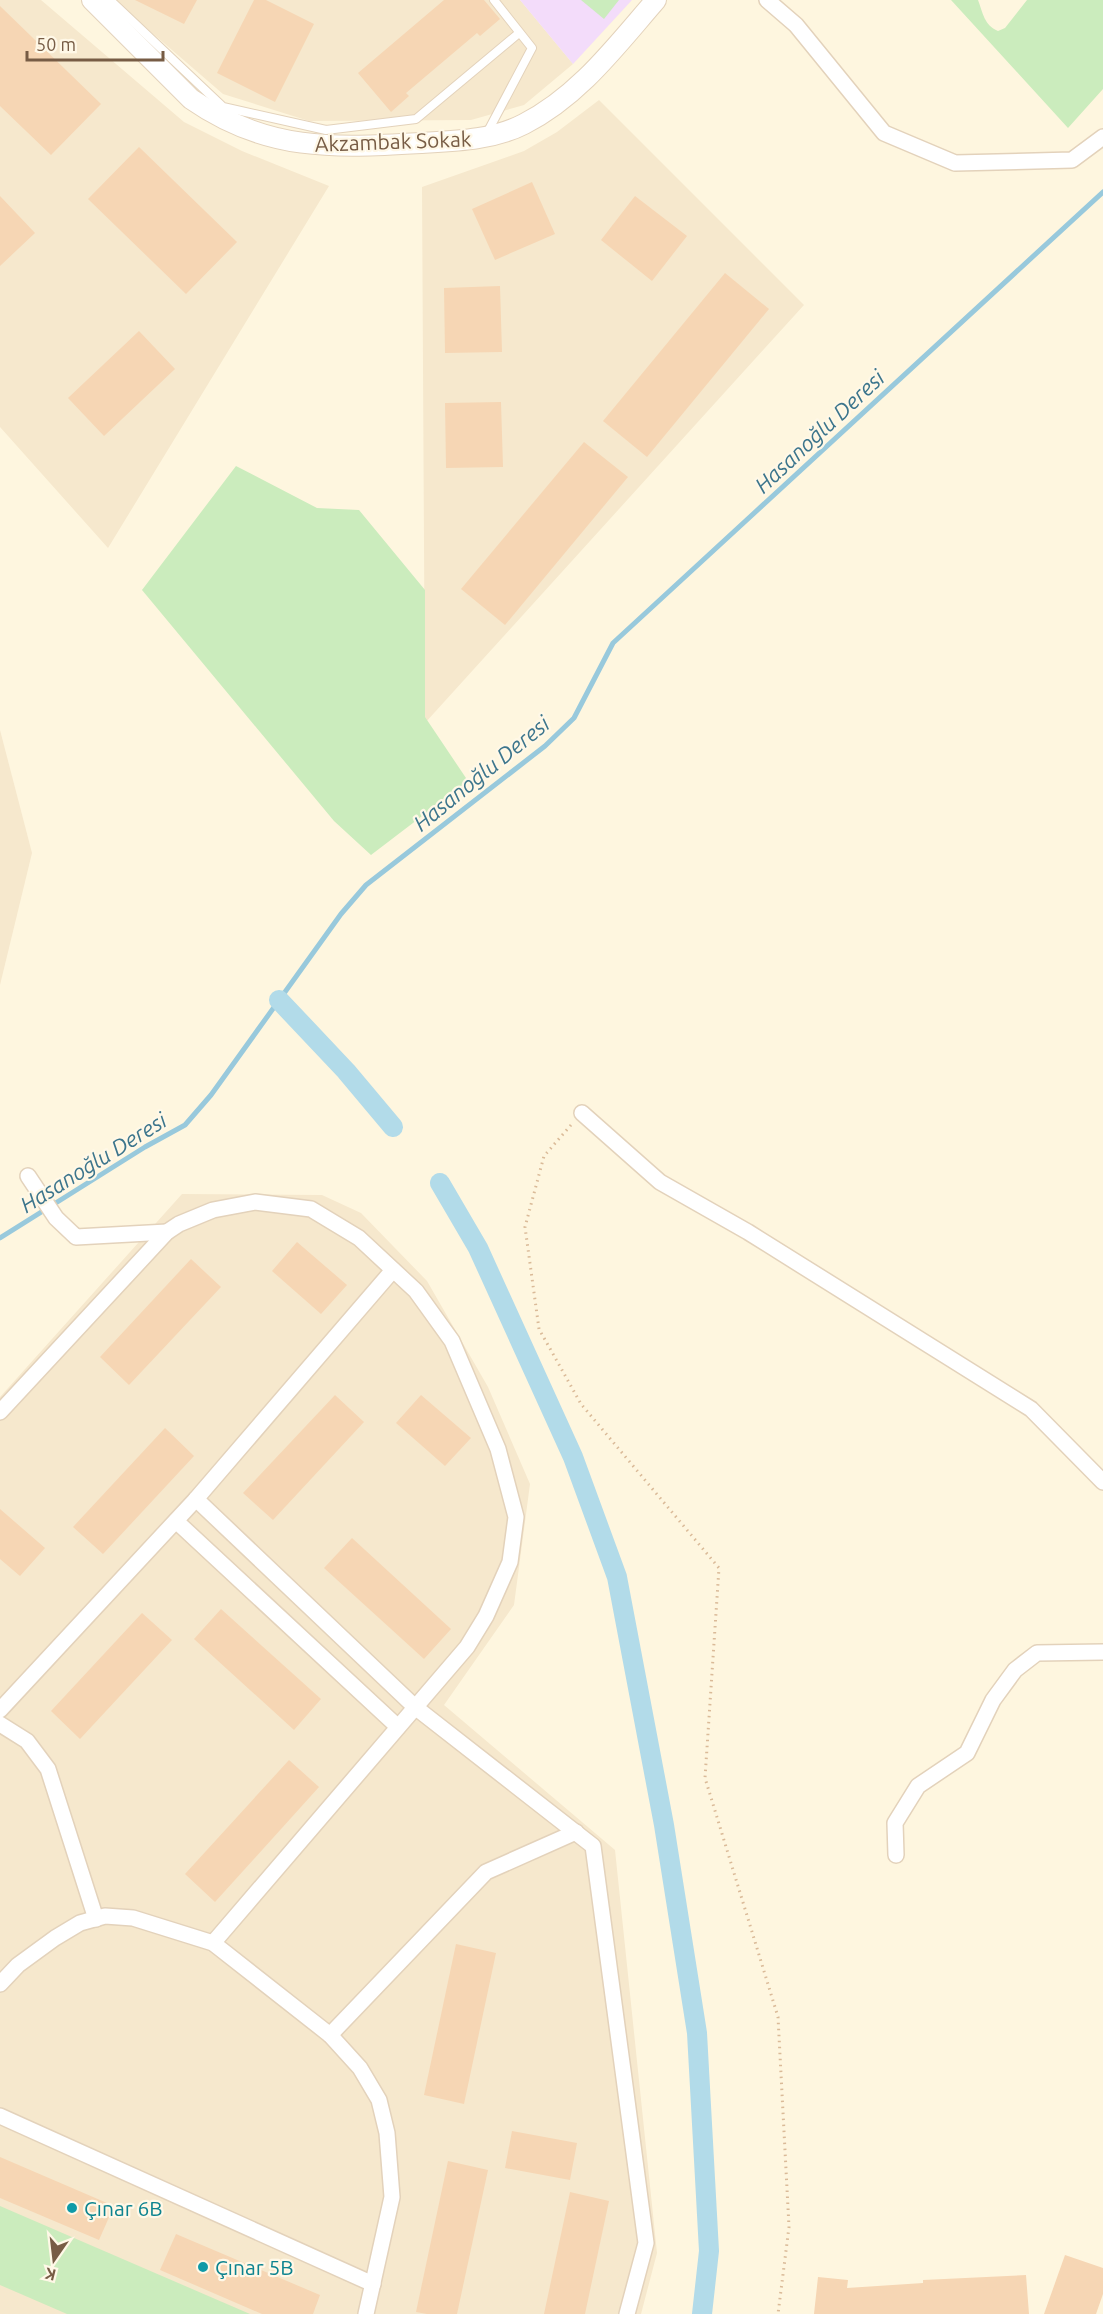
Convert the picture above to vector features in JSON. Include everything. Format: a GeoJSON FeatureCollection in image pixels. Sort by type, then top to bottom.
{"type":"FeatureCollection","features":[{"type":"Feature","properties":{"kind":"street","name":"Akzambak Sokak"},"geometry":{"type":"LineString","coordinates":[[92,0],[191,99],[220,117],[250,131],[283,141],[316,146],[386,145],[477,139],[523,125],[562,101],[599,66],[656,0]]}},
{"type":"Feature","properties":{"kind":"street"},"geometry":{"type":"LineString","coordinates":[[767,0],[796,25],[884,133],[955,163],[1072,160],[1103,137]]}},
{"type":"Feature","properties":{"kind":"street"},"geometry":{"type":"LineString","coordinates":[[582,1113],[660,1182],[748,1232],[1030,1409],[1103,1482]]}},
{"type":"Feature","properties":{"kind":"street"},"geometry":{"type":"LineString","coordinates":[[28,1176],[56,1218],[76,1237],[168,1232]]}},
{"type":"Feature","properties":{"kind":"street"},"geometry":{"type":"LineString","coordinates":[[0,1412],[168,1232],[178,1224],[213,1210],[255,1202],[311,1209],[359,1238],[416,1291],[452,1341],[498,1449],[516,1517],[510,1562],[486,1616],[467,1647],[213,1943]]}},
{"type":"Feature","properties":{"kind":"street"},"geometry":{"type":"LineString","coordinates":[[0,1710],[196,1499],[393,1270]]}},
{"type":"Feature","properties":{"kind":"street"},"geometry":{"type":"LineString","coordinates":[[196,1499],[415,1707],[593,1845],[646,2243],[627,2314]]}},
{"type":"Feature","properties":{"kind":"street"},"geometry":{"type":"LineString","coordinates":[[176,1521],[398,1727]]}},
{"type":"Feature","properties":{"kind":"street"},"geometry":{"type":"LineString","coordinates":[[896,1855],[895,1823],[912,1795],[918,1786],[967,1753],[993,1700],[1015,1670],[1037,1653],[1103,1652]]}},
{"type":"Feature","properties":{"kind":"street"},"geometry":{"type":"LineString","coordinates":[[0,1724],[27,1741],[48,1769],[96,1919]]}},
{"type":"Feature","properties":{"kind":"street"},"geometry":{"type":"LineString","coordinates":[[330,2035],[486,1872],[576,1832]]}},
{"type":"Feature","properties":{"kind":"street"},"geometry":{"type":"LineString","coordinates":[[0,1984],[18,1965],[55,1938],[81,1923],[105,1916],[133,1918],[213,1943],[330,2035],[360,2068],[379,2100],[387,2133],[392,2197],[366,2314]]}},
{"type":"Feature","properties":{"kind":"street"},"geometry":{"type":"LineString","coordinates":[[0,2116],[373,2284]]}},
{"type":"Feature","properties":{"kind":"lane"},"geometry":{"type":"LineString","coordinates":[[110,0],[223,107],[326,130],[416,119],[519,33]]}},
{"type":"Feature","properties":{"kind":"lane"},"geometry":{"type":"LineString","coordinates":[[485,137],[532,48],[494,0]]}},
{"type":"Feature","properties":{"kind":"path"},"geometry":{"type":"LineString","coordinates":[[582,1113],[544,1156],[525,1227],[539,1329],[581,1404],[719,1568],[705,1778],[778,2018],[789,2227],[778,2314]]}},
{"type":"Feature","properties":{"kind":"shaded area"},"geometry":{"type":"Polygon","coordinates":[[[0,0],[41,0],[184,122],[242,151],[329,186],[108,548],[0,427],[0,0]]]}},
{"type":"Feature","properties":{"kind":"shaded area"},"geometry":{"type":"Polygon","coordinates":[[[114,0],[520,0],[573,64],[524,105],[471,120],[309,121],[223,94],[114,0]]]}},
{"type":"Feature","properties":{"kind":"shaded area"},"geometry":{"type":"Polygon","coordinates":[[[520,0],[632,0],[573,64],[520,0]]]}},
{"type":"Feature","properties":{"kind":"shaded area"},"geometry":{"type":"Polygon","coordinates":[[[599,100],[804,305],[425,723],[422,187],[524,151],[557,132],[599,100]]]}},
{"type":"Feature","properties":{"kind":"shaded area"},"geometry":{"type":"Polygon","coordinates":[[[0,730],[32,853],[0,985],[0,730]]]}},
{"type":"Feature","properties":{"kind":"shaded area"},"geometry":{"type":"Polygon","coordinates":[[[182,1194],[322,1195],[361,1213],[427,1281],[488,1387],[530,1484],[514,1605],[444,1705],[615,1850],[657,2253],[641,2314],[0,2314],[0,1397],[182,1194]]]}},
{"type":"Feature","properties":{"kind":"green space"},"geometry":{"type":"Polygon","coordinates":[[[581,0],[619,0],[604,19],[581,0]]]}},
{"type":"Feature","properties":{"kind":"green space"},"geometry":{"type":"Polygon","coordinates":[[[951,0],[978,0],[987,22],[998,31],[1005,28],[1027,0],[1103,0],[1103,89],[1068,128],[951,0]]]}},
{"type":"Feature","properties":{"kind":"green space"},"geometry":{"type":"Polygon","coordinates":[[[236,466],[317,508],[359,510],[425,590],[425,717],[468,781],[371,855],[334,821],[142,590],[236,466]]]}},
{"type":"Feature","properties":{"kind":"green space"},"geometry":{"type":"Polygon","coordinates":[[[0,2206],[250,2314],[67,2314],[0,2285],[0,2206]]]}},
{"type":"Feature","properties":{"kind":"building"},"geometry":{"type":"Polygon","coordinates":[[[135,0],[197,0],[184,24],[135,0]]]}},
{"type":"Feature","properties":{"kind":"building"},"geometry":{"type":"Polygon","coordinates":[[[254,0],[266,0],[314,24],[275,102],[217,73],[254,0]]]}},
{"type":"Feature","properties":{"kind":"building"},"geometry":{"type":"Polygon","coordinates":[[[444,0],[484,0],[500,19],[480,36],[477,33],[406,93],[409,96],[391,112],[358,73],[444,0]]]}},
{"type":"Feature","properties":{"kind":"building"},"geometry":{"type":"Polygon","coordinates":[[[0,6],[101,104],[51,155],[0,106],[0,6]]]}},
{"type":"Feature","properties":{"kind":"building"},"geometry":{"type":"Polygon","coordinates":[[[139,147],[237,242],[186,294],[88,199],[139,147]]]}},
{"type":"Feature","properties":{"kind":"building"},"geometry":{"type":"Polygon","coordinates":[[[532,182],[555,234],[495,260],[472,209],[532,182]]]}},
{"type":"Feature","properties":{"kind":"building"},"geometry":{"type":"Polygon","coordinates":[[[0,196],[35,233],[0,266],[0,196]]]}},
{"type":"Feature","properties":{"kind":"building"},"geometry":{"type":"Polygon","coordinates":[[[635,196],[687,236],[652,281],[601,240],[635,196]]]}},
{"type":"Feature","properties":{"kind":"building"},"geometry":{"type":"Polygon","coordinates":[[[725,273],[769,309],[647,457],[603,421],[725,273]]]}},
{"type":"Feature","properties":{"kind":"building"},"geometry":{"type":"Polygon","coordinates":[[[500,286],[502,352],[445,353],[444,288],[500,286]]]}},
{"type":"Feature","properties":{"kind":"building"},"geometry":{"type":"Polygon","coordinates":[[[139,331],[175,369],[104,436],[68,398],[139,331]]]}},
{"type":"Feature","properties":{"kind":"building"},"geometry":{"type":"Polygon","coordinates":[[[501,402],[503,467],[446,468],[445,403],[501,402]]]}},
{"type":"Feature","properties":{"kind":"building"},"geometry":{"type":"Polygon","coordinates":[[[584,442],[628,477],[505,625],[461,589],[584,442]]]}},
{"type":"Feature","properties":{"kind":"building"},"geometry":{"type":"Polygon","coordinates":[[[297,1242],[347,1285],[321,1314],[272,1271],[297,1242]]]}},
{"type":"Feature","properties":{"kind":"building"},"geometry":{"type":"Polygon","coordinates":[[[191,1259],[221,1287],[129,1385],[100,1357],[191,1259]]]}},
{"type":"Feature","properties":{"kind":"building"},"geometry":{"type":"Polygon","coordinates":[[[335,1395],[364,1422],[273,1520],[243,1493],[335,1395]]]}},
{"type":"Feature","properties":{"kind":"building"},"geometry":{"type":"Polygon","coordinates":[[[421,1395],[471,1438],[445,1466],[396,1423],[421,1395]]]}},
{"type":"Feature","properties":{"kind":"building"},"geometry":{"type":"Polygon","coordinates":[[[165,1428],[194,1456],[103,1554],[73,1527],[165,1428]]]}},
{"type":"Feature","properties":{"kind":"building"},"geometry":{"type":"Polygon","coordinates":[[[0,1509],[45,1548],[20,1576],[0,1559],[0,1509]]]}},
{"type":"Feature","properties":{"kind":"building"},"geometry":{"type":"Polygon","coordinates":[[[352,1538],[451,1629],[424,1659],[324,1568],[352,1538]]]}},
{"type":"Feature","properties":{"kind":"building"},"geometry":{"type":"Polygon","coordinates":[[[221,1609],[321,1699],[294,1730],[194,1639],[221,1609]]]}},
{"type":"Feature","properties":{"kind":"building"},"geometry":{"type":"Polygon","coordinates":[[[142,1613],[172,1640],[80,1739],[51,1711],[142,1613]]]}},
{"type":"Feature","properties":{"kind":"building"},"geometry":{"type":"Polygon","coordinates":[[[289,1760],[319,1787],[215,1902],[185,1874],[289,1760]]]}},
{"type":"Feature","properties":{"kind":"building"},"geometry":{"type":"Polygon","coordinates":[[[456,1944],[496,1953],[464,2104],[424,2095],[456,1944]]]}},
{"type":"Feature","properties":{"kind":"building"},"geometry":{"type":"Polygon","coordinates":[[[512,2131],[577,2143],[570,2180],[505,2168],[512,2131]]]}},
{"type":"Feature","properties":{"kind":"building","name":"Çınar 6B"},"geometry":{"type":"Polygon","coordinates":[[[0,2157],[114,2206],[99,2240],[0,2198],[0,2157]]]}},
{"type":"Feature","properties":{"kind":"building"},"geometry":{"type":"Polygon","coordinates":[[[448,2161],[488,2170],[457,2314],[427,2314],[416,2312],[448,2161]]]}},
{"type":"Feature","properties":{"kind":"building"},"geometry":{"type":"Polygon","coordinates":[[[570,2192],[609,2201],[585,2314],[544,2314],[570,2192]]]}},
{"type":"Feature","properties":{"kind":"building"},"geometry":{"type":"Polygon","coordinates":[[[176,2234],[320,2295],[313,2314],[262,2314],[160,2270],[176,2234]]]}},
{"type":"Feature","properties":{"kind":"building"},"geometry":{"type":"Polygon","coordinates":[[[1065,2255],[1103,2268],[1103,2294],[1096,2314],[1044,2314],[1065,2255]]]}},
{"type":"Feature","properties":{"kind":"building"},"geometry":{"type":"Polygon","coordinates":[[[1026,2275],[1029,2314],[814,2314],[818,2277],[848,2280],[847,2288],[923,2283],[923,2280],[1026,2275]]]}},
{"type":"Feature","properties":{"kind":"waterway","name":"Hasanoğlu Deresi"},"geometry":{"type":"LineString","coordinates":[[0,1238],[145,1147],[185,1125],[211,1095],[341,914],[366,885],[545,746],[574,718],[613,643],[1103,192]]}},
{"type":"Feature","properties":{"kind":"waterway"},"geometry":{"type":"LineString","coordinates":[[279,1000],[346,1071],[393,1127]]}},
{"type":"Feature","properties":{"kind":"waterway"},"geometry":{"type":"LineString","coordinates":[[440,1183],[478,1248],[573,1457],[617,1577],[664,1825],[697,2033],[709,2251],[702,2314]]}},
{"type":"Feature","properties":{"kind":"place","name":"Çınar 6B"},"geometry":{"type":"Point","coordinates":[72,2208]}},
{"type":"Feature","properties":{"kind":"place","name":"Çınar 5B"},"geometry":{"type":"Point","coordinates":[203,2267]}}]}
